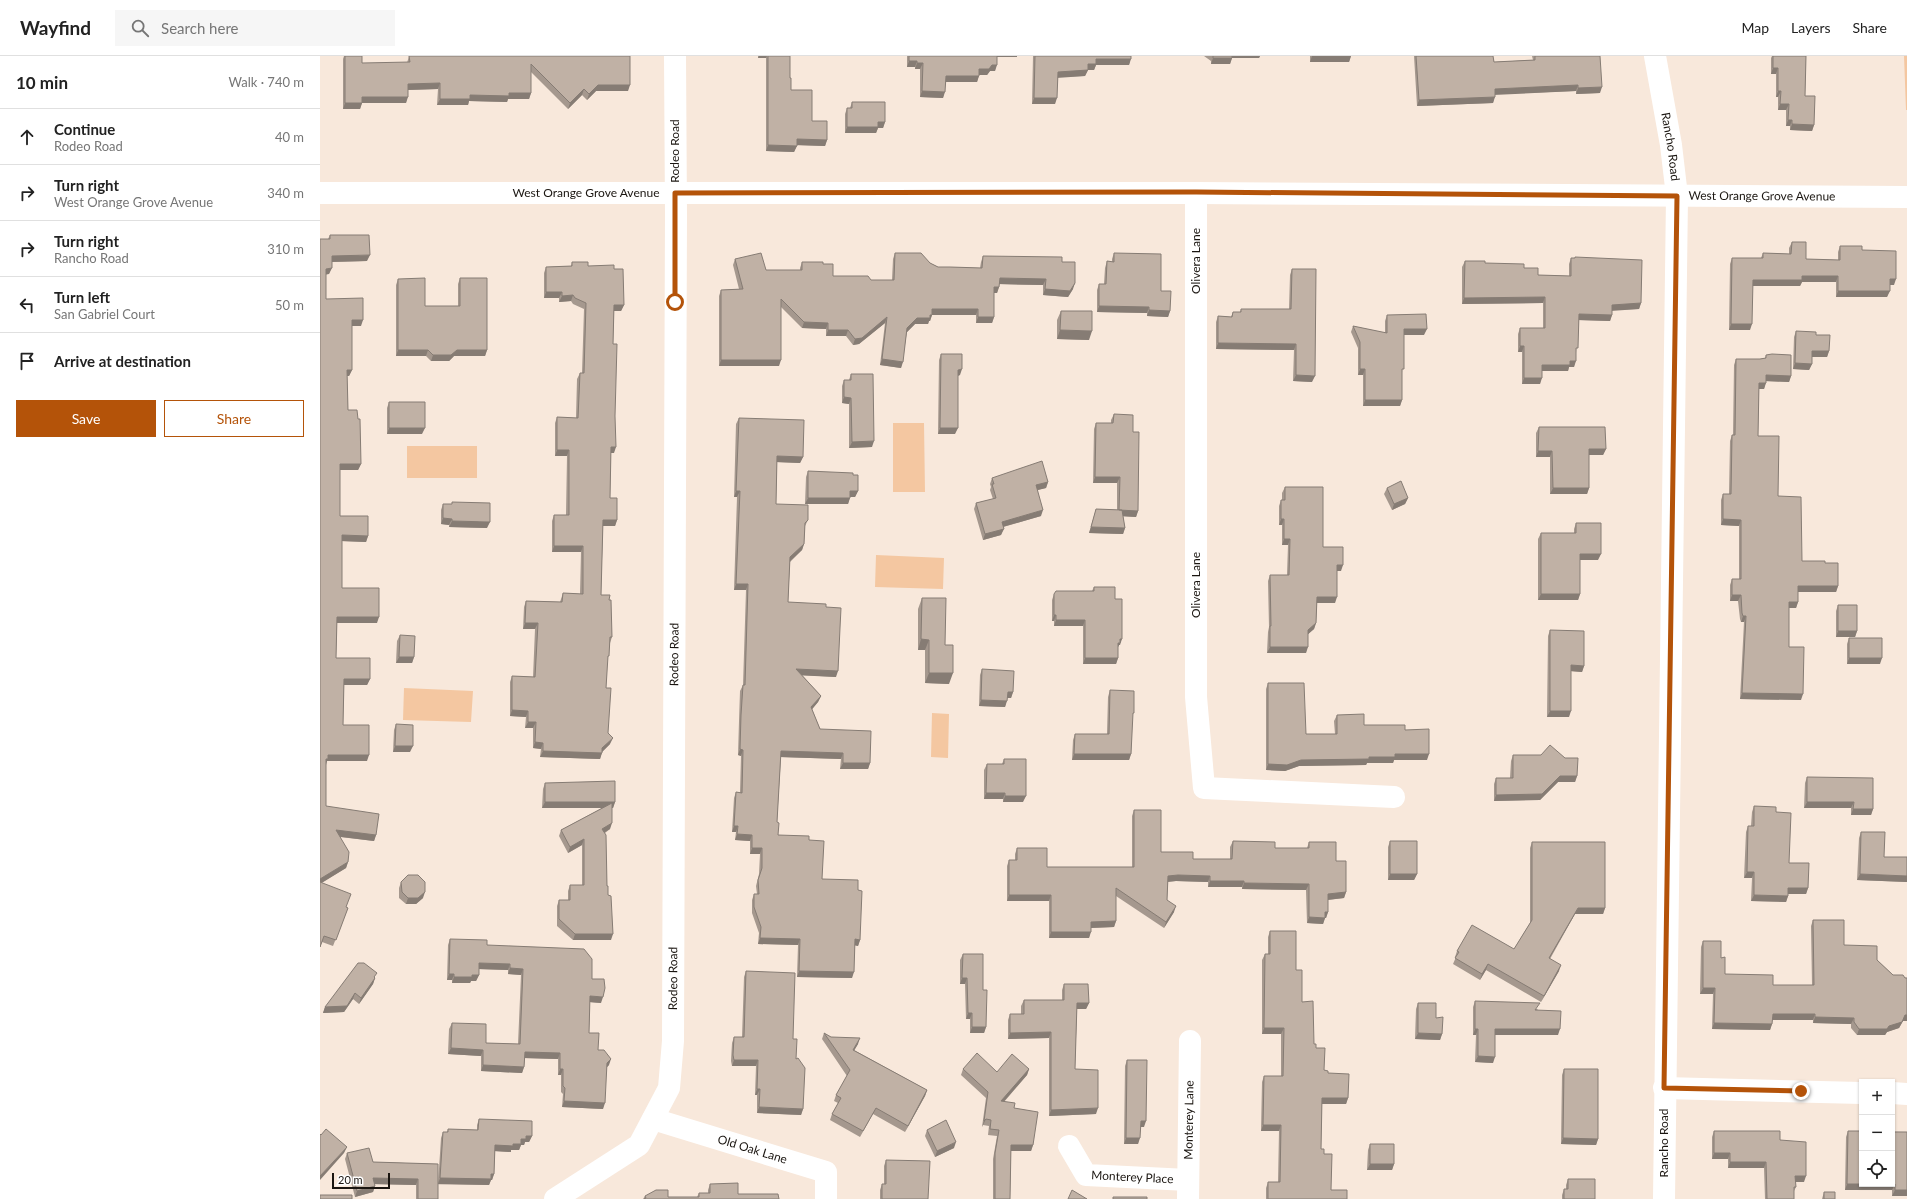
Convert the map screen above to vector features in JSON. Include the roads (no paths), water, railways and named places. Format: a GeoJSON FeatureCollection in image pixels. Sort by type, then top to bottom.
{"type":"FeatureCollection","features":[{"type":"Feature","properties":{"kind":"street","name":"Rodeo Road"},"geometry":{"type":"LineString","coordinates":[[555,1199],[640,1145],[669,1088],[673,1041],[675,56]]}},
{"type":"Feature","properties":{"kind":"street","name":"Rancho Road"},"geometry":{"type":"LineString","coordinates":[[1655,56],[1672,145],[1677,196],[1664,1088],[1664,1199]]}},
{"type":"Feature","properties":{"kind":"street","name":"West Orange Grove Avenue"},"geometry":{"type":"LineString","coordinates":[[320,193],[1196,192],[1907,197]]}},
{"type":"Feature","properties":{"kind":"street","name":"Olivera Lane"},"geometry":{"type":"LineString","coordinates":[[1196,192],[1196,697],[1204,788],[1394,797]]}},
{"type":"Feature","properties":{"kind":"street","name":"Monterey Lane"},"geometry":{"type":"LineString","coordinates":[[1188,1189],[1190,1041]]}},
{"type":"Feature","properties":{"kind":"street"},"geometry":{"type":"LineString","coordinates":[[1664,1088],[1859,1093]]}},
{"type":"Feature","properties":{"kind":"street"},"geometry":{"type":"LineString","coordinates":[[1895,1093],[1907,1094]]}},
{"type":"Feature","properties":{"kind":"street","name":"Old Oak Lane"},"geometry":{"type":"LineString","coordinates":[[652,1119],[826,1172],[826,1199]]}},
{"type":"Feature","properties":{"kind":"street","name":"Monterey Place"},"geometry":{"type":"LineString","coordinates":[[1069,1146],[1086,1176],[1188,1189]]}}]}
